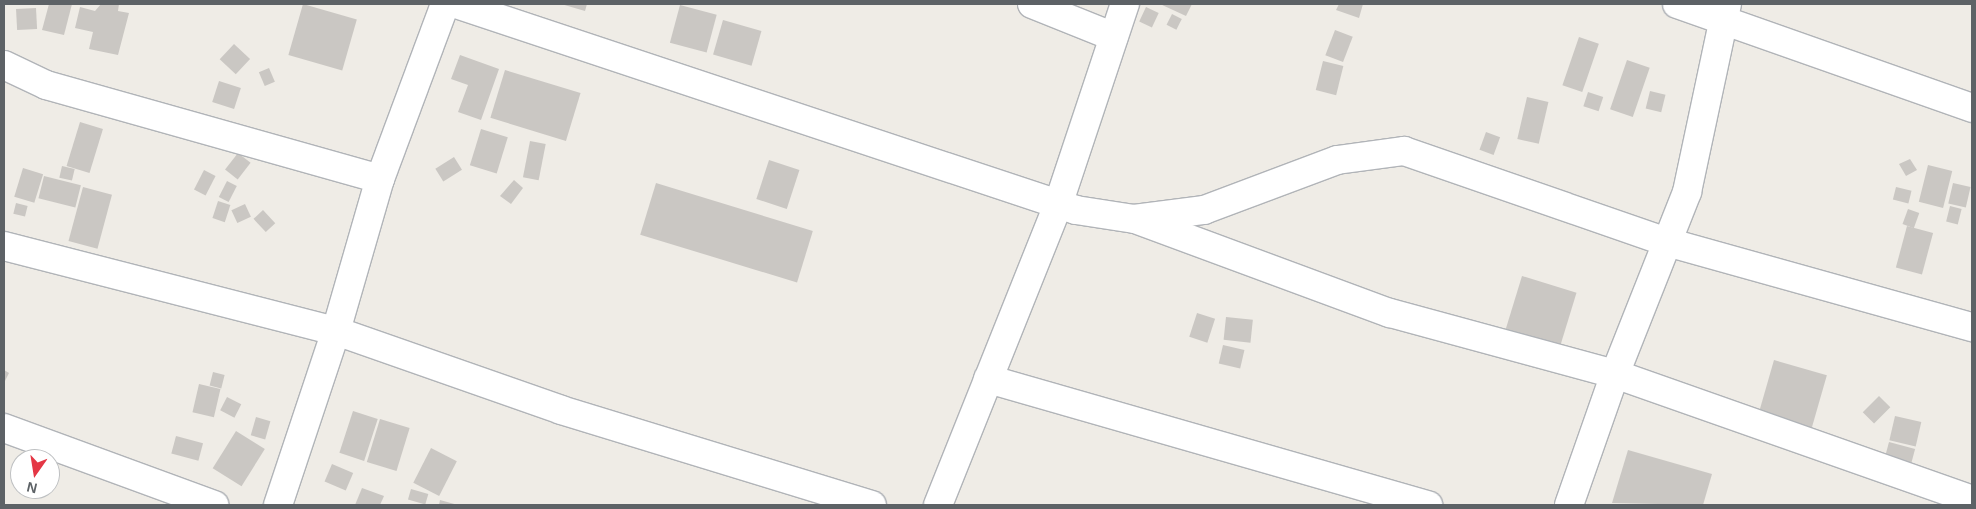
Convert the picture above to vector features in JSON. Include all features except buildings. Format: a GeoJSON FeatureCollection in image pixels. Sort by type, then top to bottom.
{"type":"FeatureCollection","features":[{"type":"Feature","properties":{"kind":"street"},"geometry":{"type":"LineString","coordinates":[[278,505],[336,331],[380,179],[445,4]]}},
{"type":"Feature","properties":{"kind":"street"},"geometry":{"type":"LineString","coordinates":[[456,4],[847,136],[1059,202],[1076,210],[1134,219],[1390,313],[1615,374],[1972,500]]}},
{"type":"Feature","properties":{"kind":"street"},"geometry":{"type":"LineString","coordinates":[[1032,4],[1114,37]]}},
{"type":"Feature","properties":{"kind":"street"},"geometry":{"type":"LineString","coordinates":[[938,505],[1059,202],[1125,4]]}},
{"type":"Feature","properties":{"kind":"street"},"geometry":{"type":"LineString","coordinates":[[1677,4],[1725,11],[1972,108]]}},
{"type":"Feature","properties":{"kind":"street"},"geometry":{"type":"LineString","coordinates":[[1569,505],[1615,374],[1687,192],[1725,11]]}},
{"type":"Feature","properties":{"kind":"street"},"geometry":{"type":"LineString","coordinates":[[4,65],[46,85],[380,179]]}},
{"type":"Feature","properties":{"kind":"street"},"geometry":{"type":"LineString","coordinates":[[1134,219],[1204,210],[1337,160],[1404,151],[1667,242],[1972,327]]}},
{"type":"Feature","properties":{"kind":"street"},"geometry":{"type":"LineString","coordinates":[[4,246],[336,331],[561,410],[872,505]]}},
{"type":"Feature","properties":{"kind":"street"},"geometry":{"type":"LineString","coordinates":[[988,379],[1428,505]]}},
{"type":"Feature","properties":{"kind":"street"},"geometry":{"type":"LineString","coordinates":[[4,428],[214,505]]}}]}
